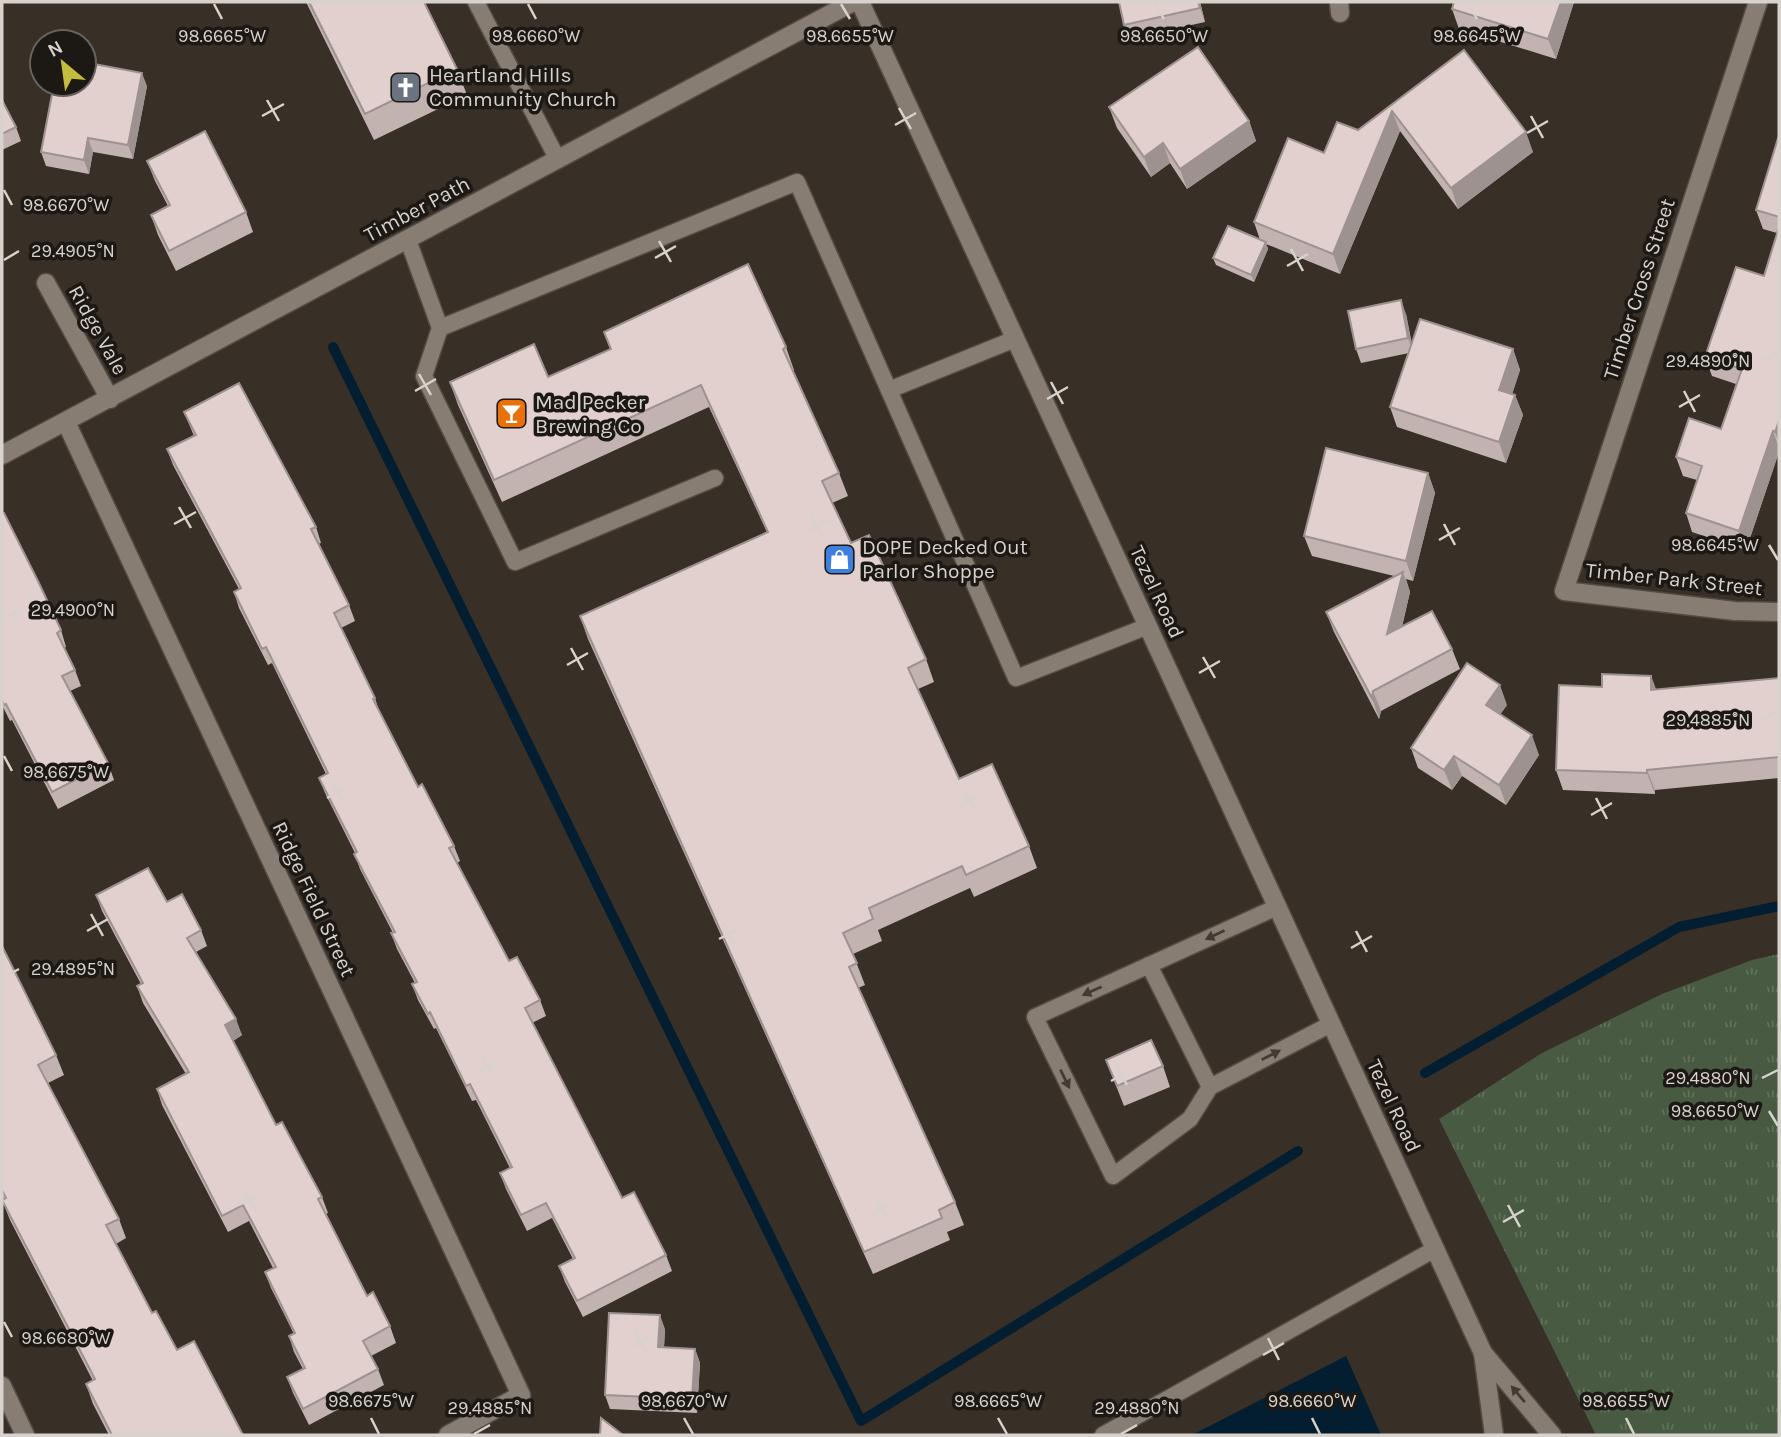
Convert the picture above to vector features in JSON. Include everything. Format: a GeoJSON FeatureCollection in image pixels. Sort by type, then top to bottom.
{"type":"FeatureCollection","features":[{"type":"Feature","properties":{"kind":"street","name":"Timber Path"},"geometry":{"type":"LineString","coordinates":[[2,455],[853,2]]}},
{"type":"Feature","properties":{"kind":"street","name":"Tezel Road"},"geometry":{"type":"LineString","coordinates":[[860,2],[1483,1353],[1552,1435]]}},
{"type":"Feature","properties":{"kind":"street","name":"Timber Cross Street"},"geometry":{"type":"LineString","coordinates":[[1564,590],[1758,2]]}},
{"type":"Feature","properties":{"kind":"street","name":"Ridge Vale"},"geometry":{"type":"LineString","coordinates":[[46,283],[110,399]]}},
{"type":"Feature","properties":{"kind":"street","name":"Ridge Field Street"},"geometry":{"type":"LineString","coordinates":[[66,422],[521,1395],[448,1435]]}},
{"type":"Feature","properties":{"kind":"street","name":"Timber Park Street"},"geometry":{"type":"LineString","coordinates":[[1564,590],[1735,611],[1779,612]]}},
{"type":"Feature","properties":{"kind":"street","name":"Tezel Road"},"geometry":{"type":"LineString","coordinates":[[1483,1353],[1494,1435]]}},
{"type":"Feature","properties":{"kind":"street"},"geometry":{"type":"LineString","coordinates":[[2,1385],[25,1435]]}},
{"type":"Feature","properties":{"kind":"lane"},"geometry":{"type":"LineString","coordinates":[[476,2],[558,160]]}},
{"type":"Feature","properties":{"kind":"lane"},"geometry":{"type":"LineString","coordinates":[[440,328],[797,182],[1016,678],[1148,626]]}},
{"type":"Feature","properties":{"kind":"lane"},"geometry":{"type":"LineString","coordinates":[[408,240],[440,328],[424,376],[515,562],[715,478]]}},
{"type":"Feature","properties":{"kind":"lane"},"geometry":{"type":"LineString","coordinates":[[889,390],[1015,339]]}},
{"type":"Feature","properties":{"kind":"lane"},"geometry":{"type":"LineString","coordinates":[[1277,907],[1035,1017],[1113,1177],[1190,1119],[1210,1087],[1331,1024]]}},
{"type":"Feature","properties":{"kind":"lane"},"geometry":{"type":"LineString","coordinates":[[1149,965],[1210,1087]]}},
{"type":"Feature","properties":{"kind":"lane"},"geometry":{"type":"LineString","coordinates":[[1103,1435],[1435,1249]]}},
{"type":"Feature","properties":{"kind":"green space"},"geometry":{"type":"Polygon","coordinates":[[[1779,954],[1779,1435],[1596,1435],[1439,1119],[1542,1053],[1662,994],[1752,960],[1779,954]]]}},
{"type":"Feature","properties":{"kind":"water"},"geometry":{"type":"Polygon","coordinates":[[[1346,1356],[1381,1435],[1192,1435],[1346,1356]]]}},
{"type":"Feature","properties":{"kind":"building"},"geometry":{"type":"Polygon","coordinates":[[[309,2],[424,2],[457,69],[365,114],[309,2]]]}},
{"type":"Feature","properties":{"kind":"building"},"geometry":{"type":"Polygon","coordinates":[[[1119,2],[1198,2],[1200,8],[1124,25],[1119,2]]]}},
{"type":"Feature","properties":{"kind":"building"},"geometry":{"type":"Polygon","coordinates":[[[1454,2],[1561,2],[1548,39],[1452,9],[1454,2]]]}},
{"type":"Feature","properties":{"kind":"building"},"geometry":{"type":"Polygon","coordinates":[[[1198,47],[1249,121],[1180,169],[1163,143],[1144,157],[1109,107],[1198,47]]]}},
{"type":"Feature","properties":{"kind":"building"},"geometry":{"type":"Polygon","coordinates":[[[1464,50],[1526,132],[1451,188],[1392,111],[1333,254],[1254,222],[1288,138],[1324,153],[1337,122],[1358,130],[1464,50]]]}},
{"type":"Feature","properties":{"kind":"building"},"geometry":{"type":"Polygon","coordinates":[[[98,65],[142,73],[128,145],[88,138],[84,160],[41,152],[51,98],[98,98],[98,65]]]}},
{"type":"Feature","properties":{"kind":"building"},"geometry":{"type":"Polygon","coordinates":[[[2,100],[16,127],[2,134],[2,100]]]}},
{"type":"Feature","properties":{"kind":"building"},"geometry":{"type":"Polygon","coordinates":[[[205,131],[246,212],[169,251],[151,215],[170,205],[147,161],[205,131]]]}},
{"type":"Feature","properties":{"kind":"building"},"geometry":{"type":"Polygon","coordinates":[[[1779,135],[1779,217],[1756,210],[1779,135]]]}},
{"type":"Feature","properties":{"kind":"building"},"geometry":{"type":"Polygon","coordinates":[[[1228,226],[1266,242],[1251,275],[1213,258],[1228,226]]]}},
{"type":"Feature","properties":{"kind":"building"},"geometry":{"type":"Polygon","coordinates":[[[1779,227],[1779,421],[1775,432],[1773,431],[1739,531],[1686,513],[1702,466],[1676,457],[1689,418],[1721,429],[1742,369],[1705,357],[1736,267],[1764,276],[1779,227]]]}},
{"type":"Feature","properties":{"kind":"building"},"geometry":{"type":"Polygon","coordinates":[[[748,264],[839,473],[822,481],[851,543],[869,535],[926,659],[908,668],[959,779],[992,764],[1029,846],[966,875],[962,866],[869,908],[873,919],[843,933],[857,963],[849,967],[955,1202],[939,1210],[942,1218],[864,1252],[580,616],[768,532],[701,385],[494,480],[450,382],[534,344],[548,377],[611,349],[604,332],[748,264]]]}},
{"type":"Feature","properties":{"kind":"building"},"geometry":{"type":"Polygon","coordinates":[[[1401,300],[1408,338],[1356,349],[1348,311],[1401,300]]]}},
{"type":"Feature","properties":{"kind":"building"},"geometry":{"type":"Polygon","coordinates":[[[1420,319],[1513,349],[1499,390],[1515,395],[1499,442],[1390,407],[1420,319]]]}},
{"type":"Feature","properties":{"kind":"building"},"geometry":{"type":"Polygon","coordinates":[[[239,383],[316,527],[311,529],[349,605],[334,613],[375,698],[373,699],[418,787],[422,784],[454,846],[449,848],[509,961],[517,957],[540,1000],[525,1008],[622,1198],[634,1192],[666,1255],[577,1301],[559,1266],[575,1258],[546,1203],[521,1215],[500,1173],[512,1167],[470,1084],[466,1086],[430,1012],[428,1014],[412,984],[417,982],[391,933],[395,932],[354,854],[357,852],[319,778],[328,773],[266,647],[262,649],[234,592],[241,588],[167,449],[196,435],[184,412],[239,383]]]}},
{"type":"Feature","properties":{"kind":"building"},"geometry":{"type":"Polygon","coordinates":[[[1326,448],[1428,473],[1406,561],[1304,536],[1326,448]]]}},
{"type":"Feature","properties":{"kind":"building"},"geometry":{"type":"Polygon","coordinates":[[[4,513],[61,630],[57,633],[75,670],[62,676],[108,763],[52,792],[2,700],[4,513]]]}},
{"type":"Feature","properties":{"kind":"building"},"geometry":{"type":"Polygon","coordinates":[[[1403,572],[1387,634],[1432,611],[1452,649],[1373,691],[1372,698],[1326,612],[1403,572]]]}},
{"type":"Feature","properties":{"kind":"building"},"geometry":{"type":"Polygon","coordinates":[[[1467,663],[1500,685],[1486,705],[1532,735],[1499,785],[1454,756],[1444,770],[1411,748],[1467,663]]]}},
{"type":"Feature","properties":{"kind":"building"},"geometry":{"type":"Polygon","coordinates":[[[1602,674],[1651,676],[1651,690],[1779,678],[1779,757],[1647,770],[1647,773],[1556,770],[1559,685],[1602,687],[1602,674]]]}},
{"type":"Feature","properties":{"kind":"building"},"geometry":{"type":"Polygon","coordinates":[[[148,868],[167,902],[182,894],[201,930],[187,938],[236,1019],[225,1025],[276,1125],[282,1122],[322,1197],[318,1199],[367,1296],[373,1292],[390,1326],[363,1341],[378,1369],[303,1409],[287,1377],[305,1368],[289,1336],[295,1333],[265,1272],[276,1267],[243,1205],[222,1216],[157,1089],[189,1072],[137,986],[143,983],[96,895],[148,868]]]}},
{"type":"Feature","properties":{"kind":"building"},"geometry":{"type":"Polygon","coordinates":[[[2,946],[56,1055],[38,1065],[119,1219],[106,1225],[152,1313],[156,1311],[177,1350],[194,1341],[243,1435],[112,1435],[86,1384],[95,1379],[2,1200],[6,1198],[2,1190],[2,946]]]}},
{"type":"Feature","properties":{"kind":"building"},"geometry":{"type":"Polygon","coordinates":[[[1151,1040],[1163,1066],[1117,1086],[1106,1060],[1151,1040]]]}},
{"type":"Feature","properties":{"kind":"building"},"geometry":{"type":"Polygon","coordinates":[[[609,1313],[660,1315],[658,1347],[695,1349],[692,1399],[605,1395],[609,1313]]]}},
{"type":"Feature","properties":{"kind":"building"},"geometry":{"type":"Polygon","coordinates":[[[601,1418],[623,1435],[600,1435],[601,1418]]]}},
{"type":"Feature","properties":{"kind":"waterway"},"geometry":{"type":"LineString","coordinates":[[333,347],[861,1421],[1298,1151]]}},
{"type":"Feature","properties":{"kind":"waterway"},"geometry":{"type":"LineString","coordinates":[[1425,1073],[1679,927],[1779,906]]}},
{"type":"Feature","properties":{"kind":"place","name":"Heartland Hills Community Church"},"geometry":{"type":"Point","coordinates":[406,87]}},
{"type":"Feature","properties":{"kind":"place","name":"Mad Pecker Brewing Co"},"geometry":{"type":"Point","coordinates":[512,414]}},
{"type":"Feature","properties":{"kind":"place","name":"DOPE Decked Out Parlor Shoppe"},"geometry":{"type":"Point","coordinates":[839,559]}}]}
